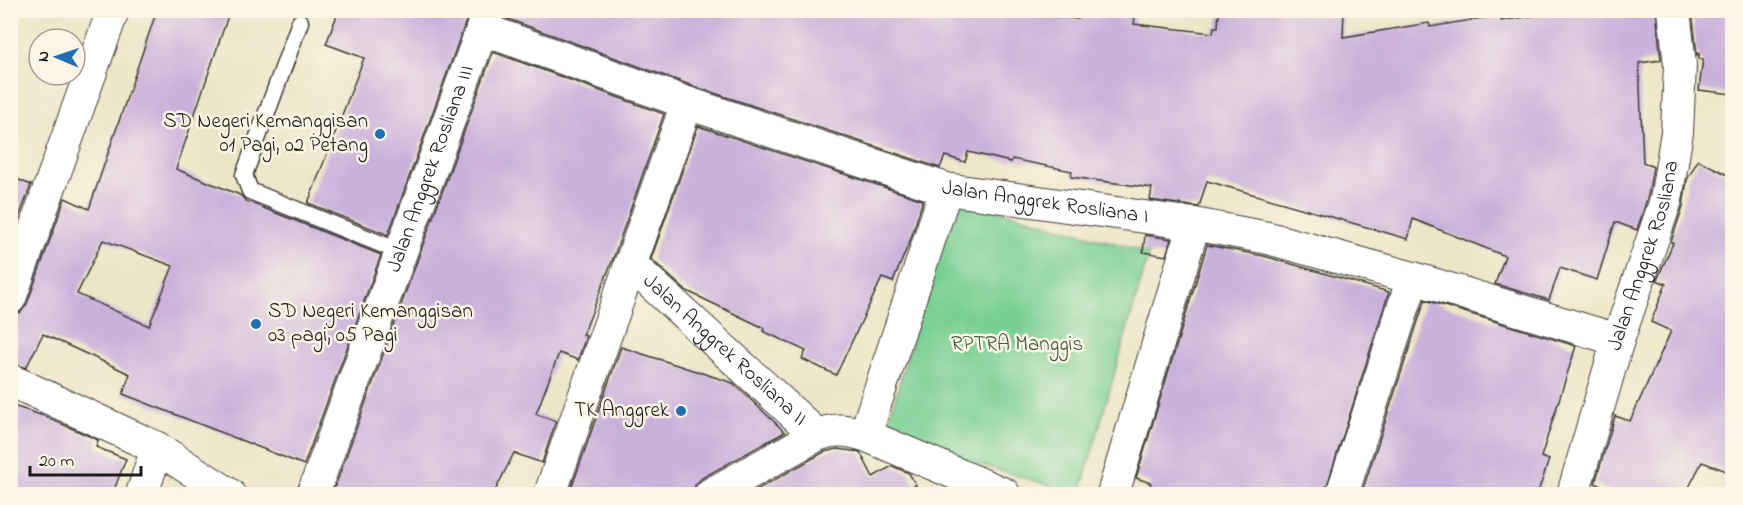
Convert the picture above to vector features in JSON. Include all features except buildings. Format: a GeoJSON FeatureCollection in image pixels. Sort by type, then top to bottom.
{"type":"FeatureCollection","features":[{"type":"Feature","properties":{"kind":"street"},"geometry":{"type":"LineString","coordinates":[[10,298],[113,10]]}},
{"type":"Feature","properties":{"kind":"street","name":"Jalan Anggrek Rosliana"},"geometry":{"type":"LineString","coordinates":[[1573,495],[1618,340],[1666,200],[1677,132],[1680,65],[1674,10]]}},
{"type":"Feature","properties":{"kind":"street","name":"Jalan Anggrek Rosliana I"},"geometry":{"type":"LineString","coordinates":[[486,20],[687,103],[946,189],[1194,224],[1268,238],[1413,278],[1618,340]]}},
{"type":"Feature","properties":{"kind":"street","name":"Jalan Anggrek Rosliana III"},"geometry":{"type":"LineString","coordinates":[[313,495],[486,20]]}},
{"type":"Feature","properties":{"kind":"street","name":"Jalan Anggrek Rosliana II"},"geometry":{"type":"LineString","coordinates":[[550,495],[687,103]]}},
{"type":"Feature","properties":{"kind":"street"},"geometry":{"type":"LineString","coordinates":[[865,435],[946,189]]}},
{"type":"Feature","properties":{"kind":"street"},"geometry":{"type":"LineString","coordinates":[[1113,495],[1194,224]]}},
{"type":"Feature","properties":{"kind":"street","name":"Jalan Anggrek Rosliana II"},"geometry":{"type":"LineString","coordinates":[[630,264],[817,435]]}},
{"type":"Feature","properties":{"kind":"street"},"geometry":{"type":"LineString","coordinates":[[1342,495],[1413,278]]}},
{"type":"Feature","properties":{"kind":"street"},"geometry":{"type":"LineString","coordinates":[[10,380],[157,448],[229,495]]}},
{"type":"Feature","properties":{"kind":"street","name":"Jalan Anggrek Rosliana II"},"geometry":{"type":"LineString","coordinates":[[711,495],[817,435],[833,429],[865,435],[1004,495]]}},
{"type":"Feature","properties":{"kind":"street"},"geometry":{"type":"LineString","coordinates":[[142,495],[157,448]]}},
{"type":"Feature","properties":{"kind":"lane"},"geometry":{"type":"LineString","coordinates":[[300,22],[244,175],[250,191],[401,252]]}},
{"type":"Feature","properties":{"kind":"green space","name":"RPTRA Manggis"},"geometry":{"type":"Polygon","coordinates":[[[953,197],[1149,253],[1080,494],[884,437],[953,197]]]}},
{"type":"Feature","properties":{"kind":"place","name":"SD Negeri Kemanggisan 01 Pagi, 02 Petang"},"geometry":{"type":"Point","coordinates":[380,134]}},
{"type":"Feature","properties":{"kind":"place","name":"SD Negeri Kemanggisan 03 pagi, 05 Pagi"},"geometry":{"type":"Point","coordinates":[256,324]}},
{"type":"Feature","properties":{"kind":"place","name":"TK Anggrek"},"geometry":{"type":"Point","coordinates":[681,411]}}]}
